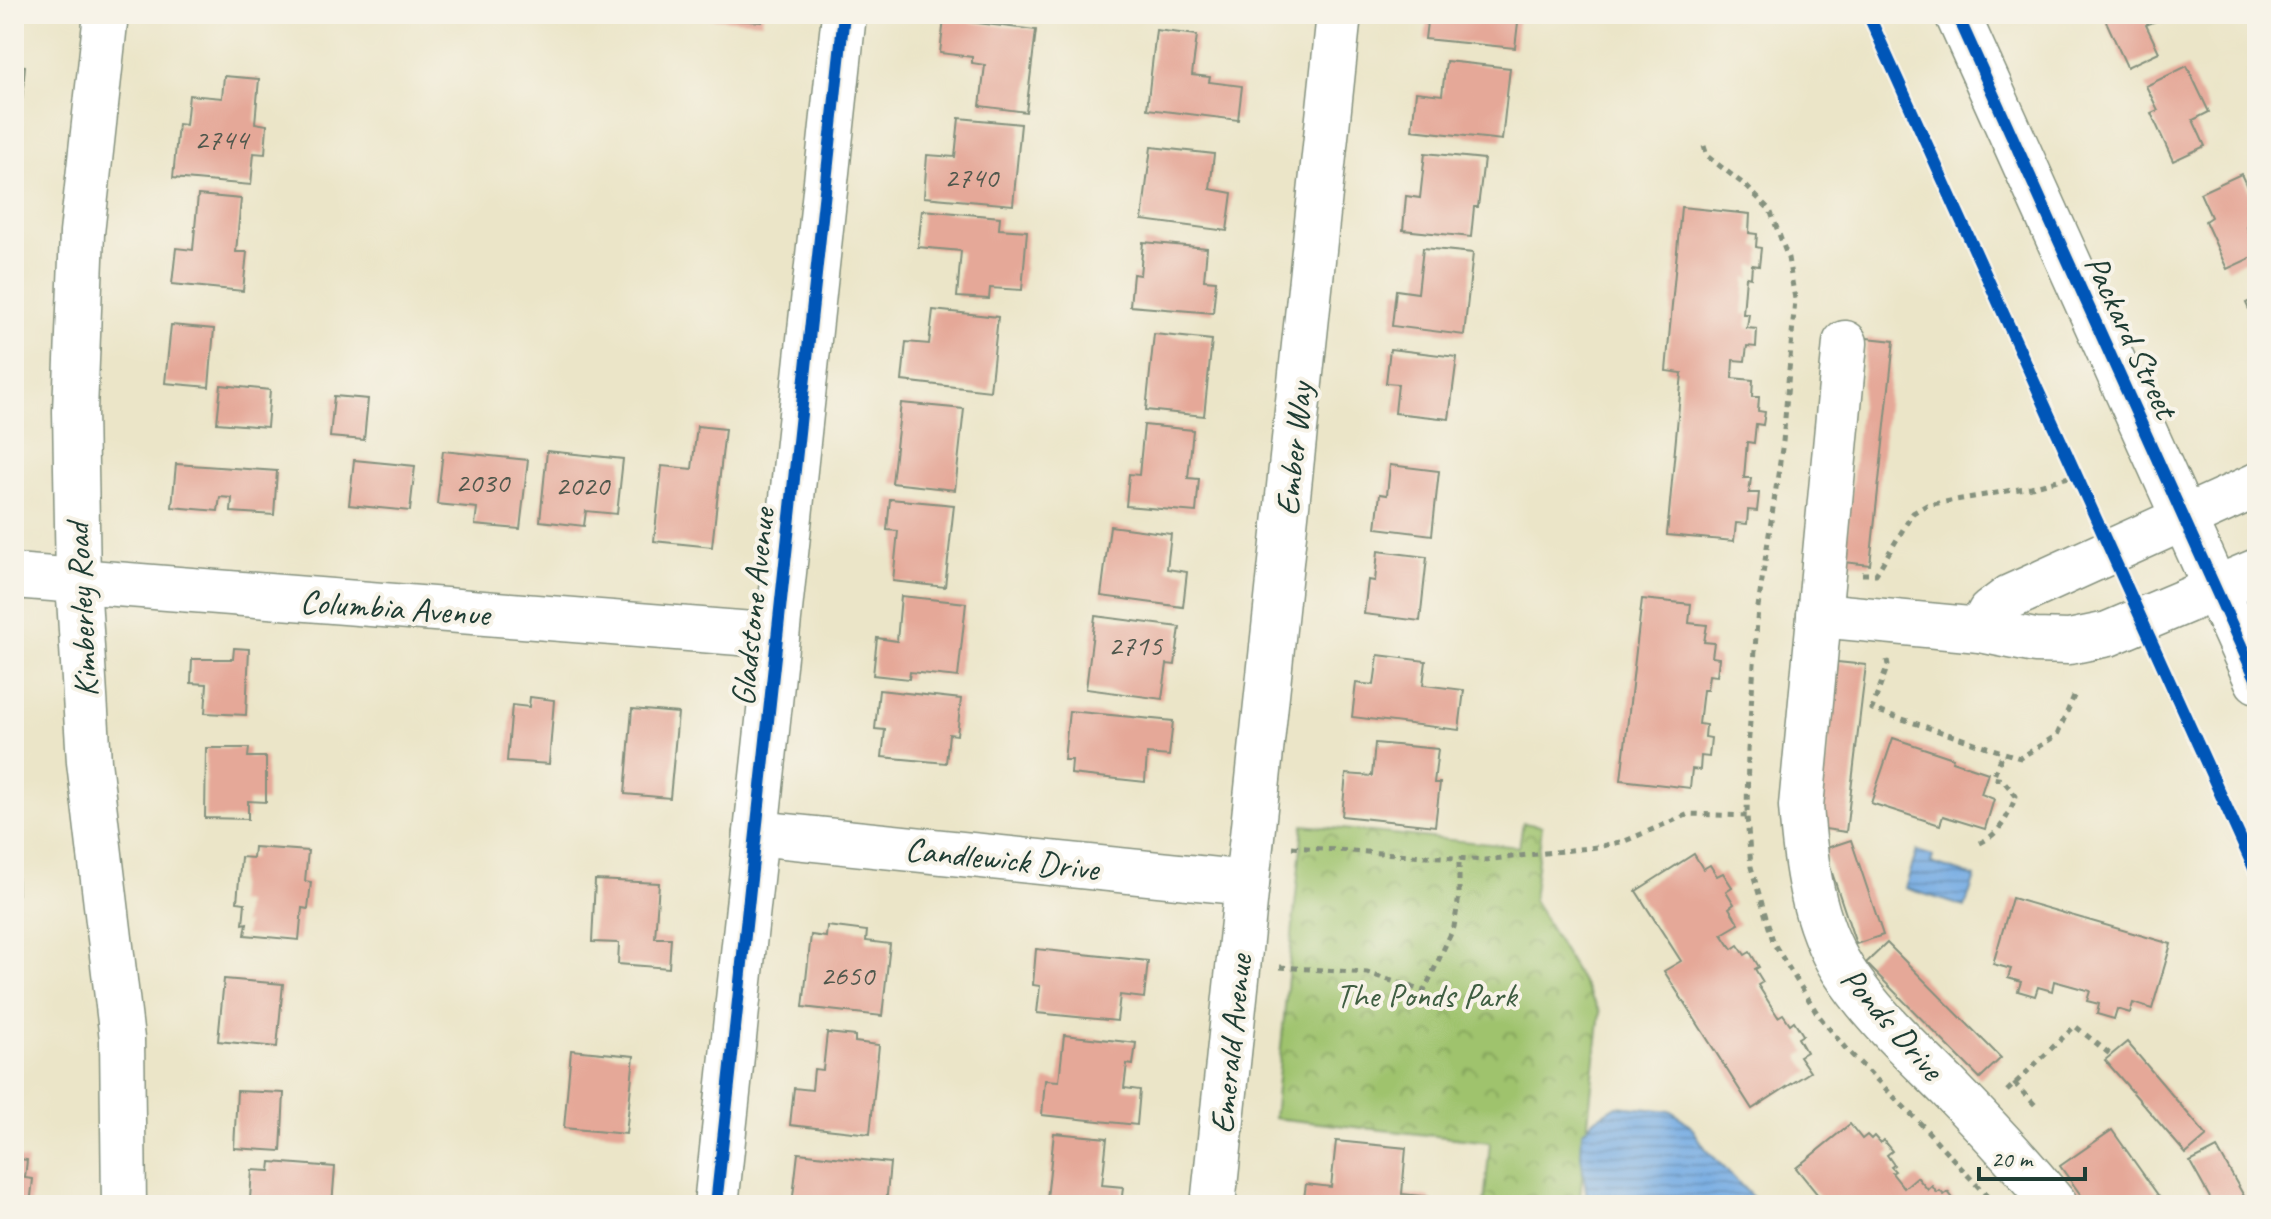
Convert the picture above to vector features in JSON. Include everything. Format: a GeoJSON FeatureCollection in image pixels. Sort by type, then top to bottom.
{"type":"FeatureCollection","features":[{"type":"Feature","properties":{"kind":"street","name":"Kimberley Road"},"geometry":{"type":"LineString","coordinates":[[106,14],[82,233],[75,411],[78,581],[89,762],[122,1039],[124,1205]]}},
{"type":"Feature","properties":{"kind":"street","name":"Gladstone Avenue"},"geometry":{"type":"LineString","coordinates":[[716,1205],[844,14]]}},
{"type":"Feature","properties":{"kind":"street","name":"Ember Way"},"geometry":{"type":"LineString","coordinates":[[1247,883],[1339,14]]}},
{"type":"Feature","properties":{"kind":"street","name":"Packard Street"},"geometry":{"type":"LineString","coordinates":[[1957,14],[2257,681]]}},
{"type":"Feature","properties":{"kind":"street","name":"Ponds Drive"},"geometry":{"type":"LineString","coordinates":[[1845,343],[1801,806],[1805,863],[1820,916],[1842,968],[1882,1021],[2015,1155],[2055,1205]]}},
{"type":"Feature","properties":{"kind":"street"},"geometry":{"type":"LineString","coordinates":[[1980,630],[1990,612],[2010,597],[2257,485]]}},
{"type":"Feature","properties":{"kind":"street"},"geometry":{"type":"LineString","coordinates":[[1819,615],[1980,630],[2035,641],[2069,642],[2108,634],[2257,571]]}},
{"type":"Feature","properties":{"kind":"street","name":"Columbia Avenue"},"geometry":{"type":"LineString","coordinates":[[14,576],[777,636]]}},
{"type":"Feature","properties":{"kind":"street","name":"Candlewick Drive"},"geometry":{"type":"LineString","coordinates":[[756,833],[1247,883]]}},
{"type":"Feature","properties":{"kind":"street","name":"Emerald Avenue"},"geometry":{"type":"LineString","coordinates":[[1213,1205],[1247,883]]}},
{"type":"Feature","properties":{"kind":"path"},"geometry":{"type":"LineString","coordinates":[[2071,462],[2084,489]]}},
{"type":"Feature","properties":{"kind":"path"},"geometry":{"type":"LineString","coordinates":[[1852,574],[1876,574],[1913,513],[1927,505],[2031,487],[2077,475]]}},
{"type":"Feature","properties":{"kind":"path"},"geometry":{"type":"LineString","coordinates":[[1886,650],[1888,665],[1872,709],[2020,758],[2057,735],[2074,696]]}},
{"type":"Feature","properties":{"kind":"path"},"geometry":{"type":"LineString","coordinates":[[1980,843],[1994,837],[2016,796],[2003,780],[1993,778],[2003,753]]}},
{"type":"Feature","properties":{"kind":"path"},"geometry":{"type":"LineString","coordinates":[[1292,847],[1485,860],[1625,841],[1689,814],[1747,816]]}},
{"type":"Feature","properties":{"kind":"path"},"geometry":{"type":"LineString","coordinates":[[1280,967],[1367,973],[1424,991],[1454,927],[1459,896],[1459,858]]}},
{"type":"Feature","properties":{"kind":"path"},"geometry":{"type":"LineString","coordinates":[[1997,1100],[2075,1026],[2111,1055]]}},
{"type":"Feature","properties":{"kind":"path"},"geometry":{"type":"LineString","coordinates":[[2014,1083],[2038,1108]]}},
{"type":"Feature","properties":{"kind":"green space","name":"The Ponds Park"},"geometry":{"type":"Polygon","coordinates":[[[1523,823],[1542,826],[1533,900],[1600,1012],[1579,1205],[1484,1205],[1490,1142],[1274,1118],[1303,825],[1519,847],[1523,823]]]}},
{"type":"Feature","properties":{"kind":"water"},"geometry":{"type":"Polygon","coordinates":[[[1917,851],[1933,856],[1931,863],[1975,877],[1965,907],[1905,888],[1917,851]]]}},
{"type":"Feature","properties":{"kind":"water"},"geometry":{"type":"Polygon","coordinates":[[[1616,1106],[1672,1111],[1690,1125],[1706,1149],[1760,1205],[1588,1205],[1581,1156],[1582,1132],[1596,1118],[1616,1106]]]}},
{"type":"Feature","properties":{"kind":"building"},"geometry":{"type":"Polygon","coordinates":[[[706,14],[763,14],[762,22],[706,18],[706,14]]]}},
{"type":"Feature","properties":{"kind":"building"},"geometry":{"type":"Polygon","coordinates":[[[1428,14],[1519,14],[1515,48],[1425,39],[1428,14]]]}},
{"type":"Feature","properties":{"kind":"building"},"geometry":{"type":"Polygon","coordinates":[[[2110,14],[2161,14],[2163,18],[2146,25],[2159,52],[2127,67],[2105,19],[2110,14]]]}},
{"type":"Feature","properties":{"kind":"building"},"geometry":{"type":"Polygon","coordinates":[[[944,19],[1036,30],[1026,112],[980,106],[985,65],[972,63],[972,57],[940,53],[944,19]]]}},
{"type":"Feature","properties":{"kind":"building"},"geometry":{"type":"Polygon","coordinates":[[[1156,30],[1197,35],[1192,75],[1210,77],[1209,82],[1242,86],[1238,120],[1147,109],[1156,30]]]}},
{"type":"Feature","properties":{"kind":"building"},"geometry":{"type":"Polygon","coordinates":[[[1446,61],[1510,68],[1502,140],[1412,130],[1416,92],[1442,95],[1446,61]]]}},
{"type":"Feature","properties":{"kind":"building"},"geometry":{"type":"Polygon","coordinates":[[[14,65],[25,66],[21,112],[14,112],[14,65]]]}},
{"type":"Feature","properties":{"kind":"building"},"geometry":{"type":"Polygon","coordinates":[[[2187,66],[2209,112],[2193,120],[2205,146],[2173,161],[2151,113],[2158,110],[2146,86],[2187,66]]]}},
{"type":"Feature","properties":{"kind":"building"},"geometry":{"type":"Polygon","coordinates":[[[224,76],[259,79],[255,123],[267,125],[265,154],[254,153],[251,185],[173,178],[178,124],[186,125],[189,95],[222,98],[224,76]]]}},
{"type":"Feature","properties":{"kind":"building"},"geometry":{"type":"Polygon","coordinates":[[[959,118],[1021,124],[1013,205],[924,197],[927,155],[955,157],[959,118]]]}},
{"type":"Feature","properties":{"kind":"building"},"geometry":{"type":"Polygon","coordinates":[[[1151,147],[1214,154],[1210,189],[1232,193],[1227,231],[1142,220],[1151,147]]]}},
{"type":"Feature","properties":{"kind":"building"},"geometry":{"type":"Polygon","coordinates":[[[1425,153],[1484,159],[1471,237],[1403,230],[1406,196],[1420,198],[1425,153]]]}},
{"type":"Feature","properties":{"kind":"building"},"geometry":{"type":"Polygon","coordinates":[[[2241,174],[2257,208],[2257,222],[2247,227],[2257,255],[2227,269],[2205,221],[2211,217],[2200,193],[2241,174]]]}},
{"type":"Feature","properties":{"kind":"building"},"geometry":{"type":"Polygon","coordinates":[[[198,195],[241,199],[236,252],[247,252],[243,291],[172,284],[176,248],[193,250],[198,195]]]}},
{"type":"Feature","properties":{"kind":"building"},"geometry":{"type":"Polygon","coordinates":[[[1681,207],[1750,214],[1749,233],[1757,234],[1756,247],[1761,248],[1759,266],[1752,265],[1751,278],[1746,277],[1743,314],[1749,314],[1747,328],[1757,329],[1756,347],[1747,346],[1745,361],[1733,360],[1732,378],[1753,380],[1752,397],[1759,397],[1758,411],[1765,412],[1763,425],[1756,424],[1754,443],[1747,442],[1744,478],[1751,478],[1749,493],[1759,493],[1757,511],[1748,510],[1747,524],[1736,523],[1734,541],[1667,535],[1682,373],[1666,371],[1681,207]]]}},
{"type":"Feature","properties":{"kind":"building"},"geometry":{"type":"Polygon","coordinates":[[[922,210],[1000,217],[999,229],[1027,231],[1022,290],[990,288],[989,299],[957,297],[961,251],[918,247],[922,210]]]}},
{"type":"Feature","properties":{"kind":"building"},"geometry":{"type":"Polygon","coordinates":[[[1143,242],[1207,248],[1204,280],[1216,281],[1213,313],[1130,306],[1133,274],[1140,275],[1143,242]]]}},
{"type":"Feature","properties":{"kind":"building"},"geometry":{"type":"Polygon","coordinates":[[[1423,248],[1473,253],[1464,335],[1392,326],[1396,290],[1418,293],[1423,248]]]}},
{"type":"Feature","properties":{"kind":"building"},"geometry":{"type":"Polygon","coordinates":[[[2257,298],[2257,327],[2246,303],[2257,298]]]}},
{"type":"Feature","properties":{"kind":"building"},"geometry":{"type":"Polygon","coordinates":[[[933,310],[998,317],[990,391],[902,381],[906,342],[929,344],[933,310]]]}},
{"type":"Feature","properties":{"kind":"building"},"geometry":{"type":"Polygon","coordinates":[[[171,325],[214,329],[209,387],[165,383],[171,325]]]}},
{"type":"Feature","properties":{"kind":"building"},"geometry":{"type":"Polygon","coordinates":[[[1154,334],[1212,340],[1204,416],[1146,410],[1154,334]]]}},
{"type":"Feature","properties":{"kind":"building"},"geometry":{"type":"Polygon","coordinates":[[[1867,338],[1894,341],[1870,565],[1844,562],[1867,338]]]}},
{"type":"Feature","properties":{"kind":"building"},"geometry":{"type":"Polygon","coordinates":[[[1390,349],[1457,357],[1449,419],[1395,413],[1398,384],[1386,383],[1390,349]]]}},
{"type":"Feature","properties":{"kind":"building"},"geometry":{"type":"Polygon","coordinates":[[[221,385],[270,390],[267,427],[217,423],[221,385]]]}},
{"type":"Feature","properties":{"kind":"building"},"geometry":{"type":"Polygon","coordinates":[[[334,396],[368,399],[364,440],[330,437],[334,396]]]}},
{"type":"Feature","properties":{"kind":"building"},"geometry":{"type":"Polygon","coordinates":[[[901,403],[964,409],[955,490],[892,483],[901,403]]]}},
{"type":"Feature","properties":{"kind":"building"},"geometry":{"type":"Polygon","coordinates":[[[1144,425],[1193,430],[1188,478],[1199,479],[1196,512],[1126,506],[1129,474],[1139,475],[1144,425]]]}},
{"type":"Feature","properties":{"kind":"building"},"geometry":{"type":"Polygon","coordinates":[[[697,426],[725,429],[712,547],[654,541],[662,466],[692,469],[697,426]]]}},
{"type":"Feature","properties":{"kind":"building"},"geometry":{"type":"Polygon","coordinates":[[[443,451],[528,460],[520,529],[475,525],[477,508],[437,504],[443,451]]]}},
{"type":"Feature","properties":{"kind":"building"},"geometry":{"type":"Polygon","coordinates":[[[547,451],[623,459],[617,514],[586,511],[584,526],[540,521],[547,451]]]}},
{"type":"Feature","properties":{"kind":"building"},"geometry":{"type":"Polygon","coordinates":[[[354,460],[415,466],[410,511],[349,505],[354,460]]]}},
{"type":"Feature","properties":{"kind":"building"},"geometry":{"type":"Polygon","coordinates":[[[176,464],[277,471],[274,515],[231,512],[232,498],[220,497],[218,511],[172,507],[176,464]]]}},
{"type":"Feature","properties":{"kind":"building"},"geometry":{"type":"Polygon","coordinates":[[[1390,465],[1439,471],[1432,535],[1376,528],[1380,494],[1387,495],[1390,465]]]}},
{"type":"Feature","properties":{"kind":"building"},"geometry":{"type":"Polygon","coordinates":[[[890,499],[954,505],[945,587],[893,581],[898,531],[887,530],[890,499]]]}},
{"type":"Feature","properties":{"kind":"building"},"geometry":{"type":"Polygon","coordinates":[[[1110,526],[1171,534],[1167,569],[1187,572],[1183,607],[1101,596],[1110,526]]]}},
{"type":"Feature","properties":{"kind":"building"},"geometry":{"type":"Polygon","coordinates":[[[1378,551],[1427,557],[1420,621],[1364,614],[1368,580],[1375,581],[1378,551]]]}},
{"type":"Feature","properties":{"kind":"building"},"geometry":{"type":"Polygon","coordinates":[[[901,596],[966,603],[958,677],[910,672],[909,679],[873,675],[877,638],[897,641],[901,596]]]}},
{"type":"Feature","properties":{"kind":"building"},"geometry":{"type":"Polygon","coordinates":[[[1642,599],[1691,604],[1689,623],[1707,625],[1704,642],[1714,643],[1712,657],[1719,658],[1717,676],[1709,675],[1707,690],[1703,690],[1699,724],[1706,725],[1705,737],[1711,738],[1709,757],[1701,756],[1700,770],[1692,769],[1690,788],[1621,780],[1642,599]]]}},
{"type":"Feature","properties":{"kind":"building"},"geometry":{"type":"Polygon","coordinates":[[[1095,616],[1180,627],[1175,665],[1167,664],[1162,699],[1086,689],[1095,616]]]}},
{"type":"Feature","properties":{"kind":"building"},"geometry":{"type":"Polygon","coordinates":[[[234,648],[249,649],[246,715],[205,713],[207,684],[191,683],[192,659],[233,659],[234,648]]]}},
{"type":"Feature","properties":{"kind":"building"},"geometry":{"type":"Polygon","coordinates":[[[1378,655],[1426,661],[1423,685],[1464,690],[1459,730],[1352,717],[1356,683],[1374,685],[1378,655]]]}},
{"type":"Feature","properties":{"kind":"building"},"geometry":{"type":"Polygon","coordinates":[[[1837,662],[1866,665],[1846,832],[1818,828],[1837,662]]]}},
{"type":"Feature","properties":{"kind":"building"},"geometry":{"type":"Polygon","coordinates":[[[879,690],[961,699],[957,735],[949,734],[946,763],[882,757],[885,730],[875,729],[879,690]]]}},
{"type":"Feature","properties":{"kind":"building"},"geometry":{"type":"Polygon","coordinates":[[[530,697],[554,700],[549,764],[507,761],[512,705],[529,707],[530,697]]]}},
{"type":"Feature","properties":{"kind":"building"},"geometry":{"type":"Polygon","coordinates":[[[632,709],[678,713],[670,798],[625,794],[632,709]]]}},
{"type":"Feature","properties":{"kind":"building"},"geometry":{"type":"Polygon","coordinates":[[[1069,711],[1173,721],[1169,756],[1147,754],[1145,782],[1071,774],[1072,760],[1064,760],[1069,711]]]}},
{"type":"Feature","properties":{"kind":"building"},"geometry":{"type":"Polygon","coordinates":[[[1893,738],[1988,773],[1981,794],[1994,799],[1985,829],[1943,816],[1940,825],[1871,803],[1893,738]]]}},
{"type":"Feature","properties":{"kind":"building"},"geometry":{"type":"Polygon","coordinates":[[[1375,743],[1438,749],[1434,783],[1440,783],[1435,826],[1342,816],[1346,774],[1372,776],[1375,743]]]}},
{"type":"Feature","properties":{"kind":"building"},"geometry":{"type":"Polygon","coordinates":[[[206,748],[249,748],[248,757],[266,757],[266,802],[248,801],[248,819],[205,818],[206,748]]]}},
{"type":"Feature","properties":{"kind":"building"},"geometry":{"type":"Polygon","coordinates":[[[1851,840],[1883,935],[1856,944],[1824,849],[1851,840]]]}},
{"type":"Feature","properties":{"kind":"building"},"geometry":{"type":"Polygon","coordinates":[[[254,847],[308,851],[305,881],[311,882],[308,909],[302,908],[299,940],[245,935],[245,903],[237,902],[241,857],[253,858],[254,847]]]}},
{"type":"Feature","properties":{"kind":"building"},"geometry":{"type":"Polygon","coordinates":[[[1694,854],[1703,869],[1710,865],[1717,876],[1723,873],[1732,887],[1726,891],[1734,904],[1729,908],[1739,924],[1722,934],[1732,949],[1738,945],[1745,955],[1750,952],[1763,982],[1758,985],[1778,1017],[1783,1014],[1790,1024],[1794,1021],[1803,1035],[1798,1038],[1806,1052],[1799,1056],[1810,1072],[1752,1109],[1664,971],[1681,961],[1636,891],[1694,854]]]}},
{"type":"Feature","properties":{"kind":"building"},"geometry":{"type":"Polygon","coordinates":[[[14,866],[17,866],[19,988],[14,988],[14,866]]]}},
{"type":"Feature","properties":{"kind":"building"},"geometry":{"type":"Polygon","coordinates":[[[595,880],[659,883],[655,938],[671,938],[669,968],[618,964],[619,943],[592,942],[595,880]]]}},
{"type":"Feature","properties":{"kind":"building"},"geometry":{"type":"Polygon","coordinates":[[[2012,898],[2171,944],[2152,1009],[2133,1003],[2130,1013],[2117,1009],[2114,1019],[2097,1014],[2099,1004],[2087,1001],[2090,991],[2054,981],[2052,991],[2038,987],[2035,996],[2018,991],[2021,982],[2008,978],[2011,969],[1993,964],[2012,898]]]}},
{"type":"Feature","properties":{"kind":"building"},"geometry":{"type":"Polygon","coordinates":[[[827,926],[867,931],[866,941],[890,944],[882,1016],[803,1007],[811,935],[826,937],[827,926]]]}},
{"type":"Feature","properties":{"kind":"building"},"geometry":{"type":"Polygon","coordinates":[[[1887,943],[2001,1058],[1980,1078],[1866,963],[1887,943]]]}},
{"type":"Feature","properties":{"kind":"building"},"geometry":{"type":"Polygon","coordinates":[[[1036,949],[1148,961],[1144,998],[1120,995],[1117,1021],[1037,1013],[1040,986],[1033,985],[1036,949]]]}},
{"type":"Feature","properties":{"kind":"building"},"geometry":{"type":"Polygon","coordinates":[[[224,979],[283,984],[277,1047],[218,1041],[224,979]]]}},
{"type":"Feature","properties":{"kind":"building"},"geometry":{"type":"Polygon","coordinates":[[[827,1033],[855,1036],[855,1042],[879,1045],[870,1134],[790,1125],[794,1088],[812,1090],[814,1069],[823,1070],[827,1033]]]}},
{"type":"Feature","properties":{"kind":"building"},"geometry":{"type":"Polygon","coordinates":[[[1064,1035],[1136,1043],[1133,1065],[1127,1064],[1124,1088],[1140,1090],[1137,1125],[1042,1115],[1045,1080],[1059,1081],[1064,1035]]]}},
{"type":"Feature","properties":{"kind":"building"},"geometry":{"type":"Polygon","coordinates":[[[2127,1042],[2207,1136],[2186,1154],[2105,1060],[2127,1042]]]}},
{"type":"Feature","properties":{"kind":"building"},"geometry":{"type":"Polygon","coordinates":[[[571,1050],[634,1056],[626,1134],[564,1128],[571,1050]]]}},
{"type":"Feature","properties":{"kind":"building"},"geometry":{"type":"Polygon","coordinates":[[[237,1091],[284,1093],[281,1151],[234,1148],[237,1091]]]}},
{"type":"Feature","properties":{"kind":"building"},"geometry":{"type":"Polygon","coordinates":[[[1850,1124],[1862,1139],[1867,1135],[1871,1139],[1874,1136],[1880,1143],[1883,1140],[1892,1151],[1887,1155],[1894,1165],[1891,1167],[1895,1171],[1892,1173],[1904,1188],[1917,1177],[1928,1190],[1932,1186],[1937,1193],[1940,1191],[1944,1195],[1948,1192],[1958,1205],[1826,1205],[1796,1168],[1850,1124]]]}},
{"type":"Feature","properties":{"kind":"building"},"geometry":{"type":"Polygon","coordinates":[[[2112,1130],[2165,1205],[2088,1205],[2060,1166],[2112,1130]]]}},
{"type":"Feature","properties":{"kind":"building"},"geometry":{"type":"Polygon","coordinates":[[[1054,1133],[1107,1138],[1102,1185],[1123,1187],[1121,1205],[1087,1205],[1047,1199],[1054,1133]]]}},
{"type":"Feature","properties":{"kind":"building"},"geometry":{"type":"Polygon","coordinates":[[[1336,1141],[1406,1148],[1402,1194],[1430,1197],[1430,1205],[1303,1205],[1306,1184],[1331,1187],[1336,1141]]]}},
{"type":"Feature","properties":{"kind":"building"},"geometry":{"type":"Polygon","coordinates":[[[2217,1148],[2249,1205],[2214,1205],[2190,1162],[2217,1148]]]}},
{"type":"Feature","properties":{"kind":"building"},"geometry":{"type":"Polygon","coordinates":[[[798,1153],[890,1163],[886,1205],[792,1205],[798,1153]]]}},
{"type":"Feature","properties":{"kind":"building"},"geometry":{"type":"Polygon","coordinates":[[[14,1158],[27,1160],[25,1178],[33,1179],[30,1205],[14,1205],[14,1158]]]}},
{"type":"Feature","properties":{"kind":"building"},"geometry":{"type":"Polygon","coordinates":[[[271,1162],[335,1167],[332,1205],[267,1205],[268,1201],[250,1199],[252,1170],[270,1171],[271,1162]]]}},
{"type":"Feature","properties":{"kind":"building"},"geometry":{"type":"Polygon","coordinates":[[[551,1199],[589,1203],[589,1205],[550,1205],[551,1199]]]}},
{"type":"Feature","properties":{"kind":"cycle path"},"geometry":{"type":"LineString","coordinates":[[716,1205],[844,14]]}},
{"type":"Feature","properties":{"kind":"cycle path"},"geometry":{"type":"LineString","coordinates":[[1868,14],[2257,875]]}},
{"type":"Feature","properties":{"kind":"cycle path"},"geometry":{"type":"LineString","coordinates":[[1957,14],[2257,681]]}}]}
